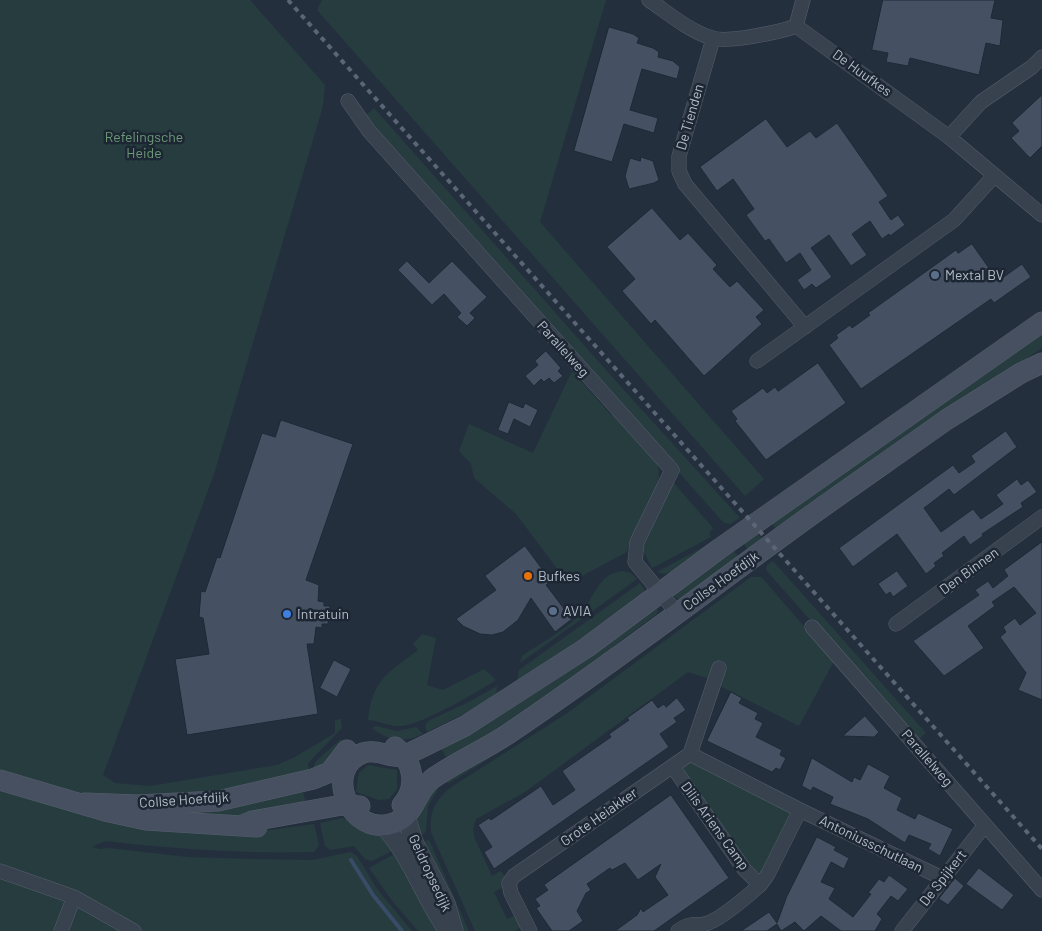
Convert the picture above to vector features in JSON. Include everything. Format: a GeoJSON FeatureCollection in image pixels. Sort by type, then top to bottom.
{"type":"FeatureCollection","features":[{"type":"Feature","properties":{"kind":"main road","name":"Collse Hoefdijk"},"geometry":{"type":"LineString","coordinates":[[401,753],[464,726],[476,717],[513,697],[586,648],[660,592],[1042,322]]}},
{"type":"Feature","properties":{"kind":"main road","name":"Collse Hoefdijk"},"geometry":{"type":"LineString","coordinates":[[1020,373],[1028,364],[1042,355]]}},
{"type":"Feature","properties":{"kind":"main road","name":"Collse Hoefdijk"},"geometry":{"type":"LineString","coordinates":[[405,810],[414,806],[423,789],[440,774],[507,735],[946,420],[1020,373],[1042,363]]}},
{"type":"Feature","properties":{"kind":"main road"},"geometry":{"type":"LineString","coordinates":[[378,740],[389,743],[401,753],[410,765],[412,779],[405,810],[393,823],[383,825],[368,822],[350,808],[343,790],[347,757],[366,741],[378,740]]}},
{"type":"Feature","properties":{"kind":"main road","name":"Collse Hoefdijk"},"geometry":{"type":"LineString","coordinates":[[84,803],[138,804],[218,800],[313,779],[330,772],[347,757]]}},
{"type":"Feature","properties":{"kind":"main road","name":"Collse Hoefdijk"},"geometry":{"type":"LineString","coordinates":[[0,780],[84,803],[105,811],[146,820],[177,824],[243,825],[252,821],[350,808]]}},
{"type":"Feature","properties":{"kind":"main road"},"geometry":{"type":"LineString","coordinates":[[350,808],[358,806],[378,814],[405,810]]}},
{"type":"Feature","properties":{"kind":"street"},"geometry":{"type":"LineString","coordinates":[[649,0],[692,29],[713,39],[781,32],[796,26],[803,0]]}},
{"type":"Feature","properties":{"kind":"street","name":"De Huufkes"},"geometry":{"type":"LineString","coordinates":[[796,26],[949,136],[1042,215]]}},
{"type":"Feature","properties":{"kind":"street","name":"De Tienden"},"geometry":{"type":"LineString","coordinates":[[713,39],[679,156],[679,171],[685,184],[805,326]]}},
{"type":"Feature","properties":{"kind":"street"},"geometry":{"type":"LineString","coordinates":[[949,136],[981,102],[1032,67],[1042,57]]}},
{"type":"Feature","properties":{"kind":"street","name":"Parallelweg"},"geometry":{"type":"LineString","coordinates":[[348,101],[369,131],[672,470],[637,542],[635,562],[677,613]]}},
{"type":"Feature","properties":{"kind":"street"},"geometry":{"type":"LineString","coordinates":[[757,361],[954,220],[994,176]]}},
{"type":"Feature","properties":{"kind":"street","name":"Den Binnen"},"geometry":{"type":"LineString","coordinates":[[896,624],[1042,517]]}},
{"type":"Feature","properties":{"kind":"street","name":"Parallelweg"},"geometry":{"type":"LineString","coordinates":[[812,627],[1042,890]]}},
{"type":"Feature","properties":{"kind":"street"},"geometry":{"type":"LineString","coordinates":[[719,668],[690,754],[800,810]]}},
{"type":"Feature","properties":{"kind":"street","name":"Grote Heiakker"},"geometry":{"type":"LineString","coordinates":[[530,931],[511,893],[510,882],[514,876],[690,754]]}},
{"type":"Feature","properties":{"kind":"street","name":"Dilis Ariens Camp"},"geometry":{"type":"LineString","coordinates":[[673,767],[744,869],[760,884],[768,874],[800,810]]}},
{"type":"Feature","properties":{"kind":"street","name":"Geldropsedijk"},"geometry":{"type":"LineString","coordinates":[[405,810],[414,842],[446,904],[454,931]]}},
{"type":"Feature","properties":{"kind":"street","name":"Antoniusschutlaan"},"geometry":{"type":"LineString","coordinates":[[800,810],[942,878]]}},
{"type":"Feature","properties":{"kind":"street","name":"De Spijkert"},"geometry":{"type":"LineString","coordinates":[[902,931],[985,824]]}},
{"type":"Feature","properties":{"kind":"street","name":"Geldropsedijk"},"geometry":{"type":"LineString","coordinates":[[383,825],[401,848],[433,910],[448,931]]}},
{"type":"Feature","properties":{"kind":"street"},"geometry":{"type":"LineString","coordinates":[[0,871],[74,897],[134,931]]}},
{"type":"Feature","properties":{"kind":"street"},"geometry":{"type":"LineString","coordinates":[[678,931],[688,924],[708,924],[748,896],[760,884]]}},
{"type":"Feature","properties":{"kind":"street"},"geometry":{"type":"LineString","coordinates":[[61,931],[74,897]]}},
{"type":"Feature","properties":{"kind":"green space","name":"Refelingsche Heide"},"geometry":{"type":"Polygon","coordinates":[[[0,0],[250,0],[325,85],[323,106],[214,474],[103,775],[115,783],[150,786],[277,765],[295,757],[335,733],[335,720],[341,719],[342,728],[308,763],[310,775],[256,789],[118,799],[263,831],[314,824],[319,845],[314,852],[210,850],[105,841],[92,847],[187,857],[252,859],[313,860],[350,852],[357,856],[377,889],[412,931],[0,931],[0,0]]]}},
{"type":"Feature","properties":{"kind":"green space"},"geometry":{"type":"Polygon","coordinates":[[[322,0],[606,0],[540,222],[764,479],[745,496],[317,10],[322,0]]]}},
{"type":"Feature","properties":{"kind":"green space"},"geometry":{"type":"Polygon","coordinates":[[[374,108],[740,518],[730,524],[723,522],[364,117],[374,108]]]}},
{"type":"Feature","properties":{"kind":"green space"},"geometry":{"type":"Polygon","coordinates":[[[1042,330],[1042,348],[776,529],[771,523],[1042,330]]]}},
{"type":"Feature","properties":{"kind":"green space"},"geometry":{"type":"Polygon","coordinates":[[[572,371],[611,415],[615,412],[657,463],[659,473],[654,495],[627,552],[576,579],[562,575],[516,514],[474,478],[471,464],[459,451],[469,424],[533,453],[572,371]]]}},
{"type":"Feature","properties":{"kind":"green space"},"geometry":{"type":"Polygon","coordinates":[[[674,483],[713,528],[709,534],[711,537],[652,568],[641,546],[666,490],[674,483]]]}},
{"type":"Feature","properties":{"kind":"green space"},"geometry":{"type":"Polygon","coordinates":[[[757,533],[763,540],[748,549],[743,544],[757,533]]]}},
{"type":"Feature","properties":{"kind":"green space"},"geometry":{"type":"Polygon","coordinates":[[[722,537],[671,572],[664,574],[657,572],[722,537]]]}},
{"type":"Feature","properties":{"kind":"green space"},"geometry":{"type":"Polygon","coordinates":[[[733,550],[739,557],[679,600],[672,594],[733,550]]]}},
{"type":"Feature","properties":{"kind":"green space"},"geometry":{"type":"Polygon","coordinates":[[[773,561],[926,733],[917,741],[766,570],[767,565],[773,561]]]}},
{"type":"Feature","properties":{"kind":"green space"},"geometry":{"type":"Polygon","coordinates":[[[623,571],[631,573],[637,579],[520,663],[522,656],[561,630],[581,613],[602,581],[608,576],[623,571]]]}},
{"type":"Feature","properties":{"kind":"green space"},"geometry":{"type":"Polygon","coordinates":[[[751,577],[761,577],[764,580],[834,661],[799,726],[718,685],[710,679],[688,672],[525,792],[476,819],[473,829],[475,839],[492,876],[501,871],[505,877],[505,886],[494,892],[507,919],[518,914],[524,926],[514,931],[475,931],[431,832],[431,818],[435,806],[442,795],[453,786],[566,714],[751,577]]]}},
{"type":"Feature","properties":{"kind":"green space"},"geometry":{"type":"Polygon","coordinates":[[[640,583],[644,589],[644,597],[517,683],[519,670],[640,583]]]}},
{"type":"Feature","properties":{"kind":"green space"},"geometry":{"type":"Polygon","coordinates":[[[653,601],[658,611],[656,615],[616,644],[573,683],[450,764],[439,745],[528,698],[583,659],[653,601]]]}},
{"type":"Feature","properties":{"kind":"green space"},"geometry":{"type":"Polygon","coordinates":[[[672,621],[677,627],[593,688],[479,765],[449,783],[446,782],[444,777],[672,621]]]}},
{"type":"Feature","properties":{"kind":"green space"},"geometry":{"type":"Polygon","coordinates":[[[422,634],[436,638],[427,685],[443,690],[484,669],[496,680],[450,707],[411,724],[398,726],[368,720],[373,695],[378,686],[390,672],[418,650],[413,644],[422,634]]]}},
{"type":"Feature","properties":{"kind":"green space"},"geometry":{"type":"Polygon","coordinates":[[[497,686],[496,696],[486,703],[427,732],[425,726],[428,721],[471,701],[497,686]]]}},
{"type":"Feature","properties":{"kind":"green space"},"geometry":{"type":"Polygon","coordinates":[[[376,726],[397,731],[416,727],[423,734],[409,739],[390,738],[372,728],[376,726]]]}},
{"type":"Feature","properties":{"kind":"green space"},"geometry":{"type":"Polygon","coordinates":[[[341,739],[340,746],[330,763],[313,768],[316,761],[341,739]]]}},
{"type":"Feature","properties":{"kind":"green space"},"geometry":{"type":"Polygon","coordinates":[[[691,761],[789,810],[791,816],[763,871],[756,873],[749,867],[683,771],[684,765],[691,761]]]}},
{"type":"Feature","properties":{"kind":"green space"},"geometry":{"type":"Polygon","coordinates":[[[368,765],[397,770],[397,789],[389,799],[379,800],[356,792],[359,773],[368,765]]]}},
{"type":"Feature","properties":{"kind":"green space"},"geometry":{"type":"Polygon","coordinates":[[[441,784],[428,806],[426,831],[420,837],[417,820],[420,806],[428,794],[441,784]]]}},
{"type":"Feature","properties":{"kind":"green space"},"geometry":{"type":"Polygon","coordinates":[[[302,787],[307,808],[237,817],[199,817],[136,808],[302,787]]]}},
{"type":"Feature","properties":{"kind":"green space"},"geometry":{"type":"Polygon","coordinates":[[[342,818],[376,831],[396,849],[372,861],[365,859],[354,846],[330,850],[325,846],[320,823],[342,818]]]}},
{"type":"Feature","properties":{"kind":"green space"},"geometry":{"type":"Polygon","coordinates":[[[429,840],[469,931],[462,931],[419,843],[429,840]]]}},
{"type":"Feature","properties":{"kind":"green space"},"geometry":{"type":"Polygon","coordinates":[[[398,852],[438,931],[418,931],[393,902],[369,868],[398,852]]]}},
{"type":"Feature","properties":{"kind":"building"},"geometry":{"type":"Polygon","coordinates":[[[883,0],[995,0],[991,18],[1003,20],[1000,46],[986,43],[979,75],[910,58],[908,66],[886,62],[888,53],[872,50],[883,0]]]}},
{"type":"Feature","properties":{"kind":"building"},"geometry":{"type":"Polygon","coordinates":[[[609,27],[633,34],[639,38],[637,43],[653,48],[659,52],[658,57],[673,61],[680,67],[677,79],[642,69],[630,110],[658,118],[654,133],[624,124],[612,162],[574,151],[609,27]]]}},
{"type":"Feature","properties":{"kind":"building"},"geometry":{"type":"Polygon","coordinates":[[[1042,95],[1042,146],[1030,158],[1011,138],[1019,131],[1012,123],[1042,95]]]}},
{"type":"Feature","properties":{"kind":"building"},"geometry":{"type":"Polygon","coordinates":[[[766,119],[787,147],[810,131],[816,138],[837,123],[888,196],[879,202],[891,220],[898,215],[905,225],[890,236],[889,234],[882,239],[870,221],[852,234],[867,255],[851,266],[829,235],[811,248],[832,277],[816,288],[812,284],[804,290],[797,280],[811,270],[800,253],[786,263],[769,239],[765,241],[746,215],[754,209],[733,179],[717,191],[700,167],[766,119]]]}},
{"type":"Feature","properties":{"kind":"building"},"geometry":{"type":"Polygon","coordinates":[[[641,157],[653,161],[659,180],[629,189],[625,176],[630,158],[640,161],[641,157]]]}},
{"type":"Feature","properties":{"kind":"building"},"geometry":{"type":"Polygon","coordinates":[[[652,208],[680,240],[688,233],[717,265],[713,269],[730,287],[737,281],[764,310],[756,317],[762,324],[704,376],[655,320],[651,324],[622,291],[635,279],[607,247],[652,208]]]}},
{"type":"Feature","properties":{"kind":"building"},"geometry":{"type":"Polygon","coordinates":[[[972,244],[998,281],[1022,264],[1031,277],[994,303],[991,299],[861,389],[829,345],[838,338],[836,335],[850,325],[852,328],[870,315],[868,313],[956,250],[958,253],[972,244]]]}},
{"type":"Feature","properties":{"kind":"building"},"geometry":{"type":"Polygon","coordinates":[[[407,261],[429,283],[452,261],[487,297],[470,313],[475,318],[467,326],[457,317],[461,313],[444,294],[432,305],[398,270],[407,261]]]}},
{"type":"Feature","properties":{"kind":"building"},"geometry":{"type":"Polygon","coordinates":[[[546,351],[561,368],[558,371],[563,376],[554,383],[549,378],[544,382],[541,379],[534,386],[525,376],[538,365],[535,361],[546,351]]]}},
{"type":"Feature","properties":{"kind":"building"},"geometry":{"type":"Polygon","coordinates":[[[818,363],[846,403],[766,460],[735,421],[737,419],[731,411],[763,388],[767,393],[775,387],[778,391],[818,363]]]}},
{"type":"Feature","properties":{"kind":"building"},"geometry":{"type":"Polygon","coordinates":[[[509,402],[523,408],[525,403],[538,410],[530,427],[514,419],[508,434],[498,430],[509,402]]]}},
{"type":"Feature","properties":{"kind":"building"},"geometry":{"type":"Polygon","coordinates":[[[281,420],[353,444],[306,580],[319,585],[318,601],[324,602],[324,606],[330,606],[328,624],[322,624],[322,628],[316,627],[314,644],[307,644],[318,714],[187,735],[175,659],[209,654],[203,618],[199,617],[201,591],[205,592],[217,557],[220,558],[262,433],[275,437],[281,420]]]}},
{"type":"Feature","properties":{"kind":"building"},"geometry":{"type":"Polygon","coordinates":[[[1006,431],[1017,447],[954,495],[949,489],[924,508],[941,532],[973,509],[981,519],[1003,504],[996,495],[1017,479],[1021,485],[1028,480],[1037,492],[1021,503],[1023,507],[982,534],[983,536],[970,545],[964,536],[942,553],[944,556],[934,563],[936,566],[926,574],[897,534],[853,567],[839,548],[953,465],[959,473],[975,462],[971,456],[1006,431]]]}},
{"type":"Feature","properties":{"kind":"building"},"geometry":{"type":"Polygon","coordinates":[[[1042,542],[1042,700],[1018,690],[1026,673],[1000,637],[1006,632],[1003,627],[1015,618],[1020,625],[1036,613],[1014,587],[992,602],[995,606],[968,626],[984,648],[944,676],[913,641],[979,595],[975,590],[988,581],[993,588],[1008,576],[1004,570],[1042,542]]]}},
{"type":"Feature","properties":{"kind":"building"},"geometry":{"type":"Polygon","coordinates":[[[525,546],[551,581],[546,585],[572,619],[555,632],[531,598],[518,620],[503,632],[492,635],[480,634],[463,626],[456,619],[496,590],[485,576],[525,546]]]}},
{"type":"Feature","properties":{"kind":"building"},"geometry":{"type":"Polygon","coordinates":[[[897,571],[908,586],[893,597],[890,592],[886,595],[878,584],[897,571]]]}},
{"type":"Feature","properties":{"kind":"building"},"geometry":{"type":"Polygon","coordinates":[[[334,660],[351,669],[337,697],[320,688],[334,660]]]}},
{"type":"Feature","properties":{"kind":"building"},"geometry":{"type":"Polygon","coordinates":[[[731,692],[742,698],[739,703],[758,713],[755,719],[763,723],[756,737],[782,750],[780,755],[786,758],[780,770],[776,768],[772,772],[707,741],[731,692]]]}},
{"type":"Feature","properties":{"kind":"building"},"geometry":{"type":"Polygon","coordinates":[[[677,698],[686,710],[674,718],[677,722],[660,734],[669,747],[494,869],[484,852],[492,847],[478,825],[489,818],[491,820],[541,786],[553,805],[575,790],[562,771],[611,737],[609,734],[652,700],[658,708],[664,704],[666,707],[677,698]]]}},
{"type":"Feature","properties":{"kind":"building"},"geometry":{"type":"Polygon","coordinates":[[[865,716],[879,732],[874,737],[843,736],[865,716]]]}},
{"type":"Feature","properties":{"kind":"building"},"geometry":{"type":"Polygon","coordinates":[[[812,758],[852,782],[854,777],[860,780],[868,764],[890,776],[884,788],[902,798],[897,810],[915,819],[918,813],[953,829],[940,856],[928,849],[931,844],[909,835],[905,843],[868,819],[830,804],[833,797],[813,787],[811,791],[802,786],[812,758]]]}},
{"type":"Feature","properties":{"kind":"building"},"geometry":{"type":"Polygon","coordinates":[[[671,795],[729,878],[654,931],[615,931],[637,915],[641,908],[643,912],[668,895],[655,877],[661,864],[638,880],[625,863],[612,870],[610,868],[587,884],[591,890],[586,893],[577,911],[583,921],[569,931],[552,931],[536,908],[540,906],[535,899],[548,890],[544,885],[671,795]]]}},
{"type":"Feature","properties":{"kind":"building"},"geometry":{"type":"Polygon","coordinates":[[[817,837],[836,847],[834,850],[849,858],[844,869],[831,862],[821,882],[835,888],[829,899],[853,917],[871,894],[868,893],[879,879],[884,882],[889,875],[908,889],[898,901],[891,896],[877,914],[882,919],[875,931],[841,931],[821,916],[804,931],[795,922],[781,931],[777,924],[767,931],[741,931],[769,912],[777,923],[787,896],[817,837]]]}},
{"type":"Feature","properties":{"kind":"building"},"geometry":{"type":"Polygon","coordinates":[[[979,868],[1014,895],[1002,910],[966,884],[979,868]]]}},
{"type":"Feature","properties":{"kind":"building"},"geometry":{"type":"Polygon","coordinates":[[[955,878],[964,886],[948,905],[939,899],[955,878]]]}},
{"type":"Feature","properties":{"kind":"waterway"},"geometry":{"type":"LineString","coordinates":[[351,860],[373,895],[402,931]]}},
{"type":"Feature","properties":{"kind":"railway"},"geometry":{"type":"LineString","coordinates":[[288,0],[1042,849]]}},
{"type":"Feature","properties":{"kind":"place","name":"Mextal BV"},"geometry":{"type":"Point","coordinates":[935,275]}},
{"type":"Feature","properties":{"kind":"place","name":"Bufkes"},"geometry":{"type":"Point","coordinates":[528,576]}},
{"type":"Feature","properties":{"kind":"place","name":"AVIA"},"geometry":{"type":"Point","coordinates":[553,611]}},
{"type":"Feature","properties":{"kind":"place","name":"Intratuin"},"geometry":{"type":"Point","coordinates":[287,614]}}]}
